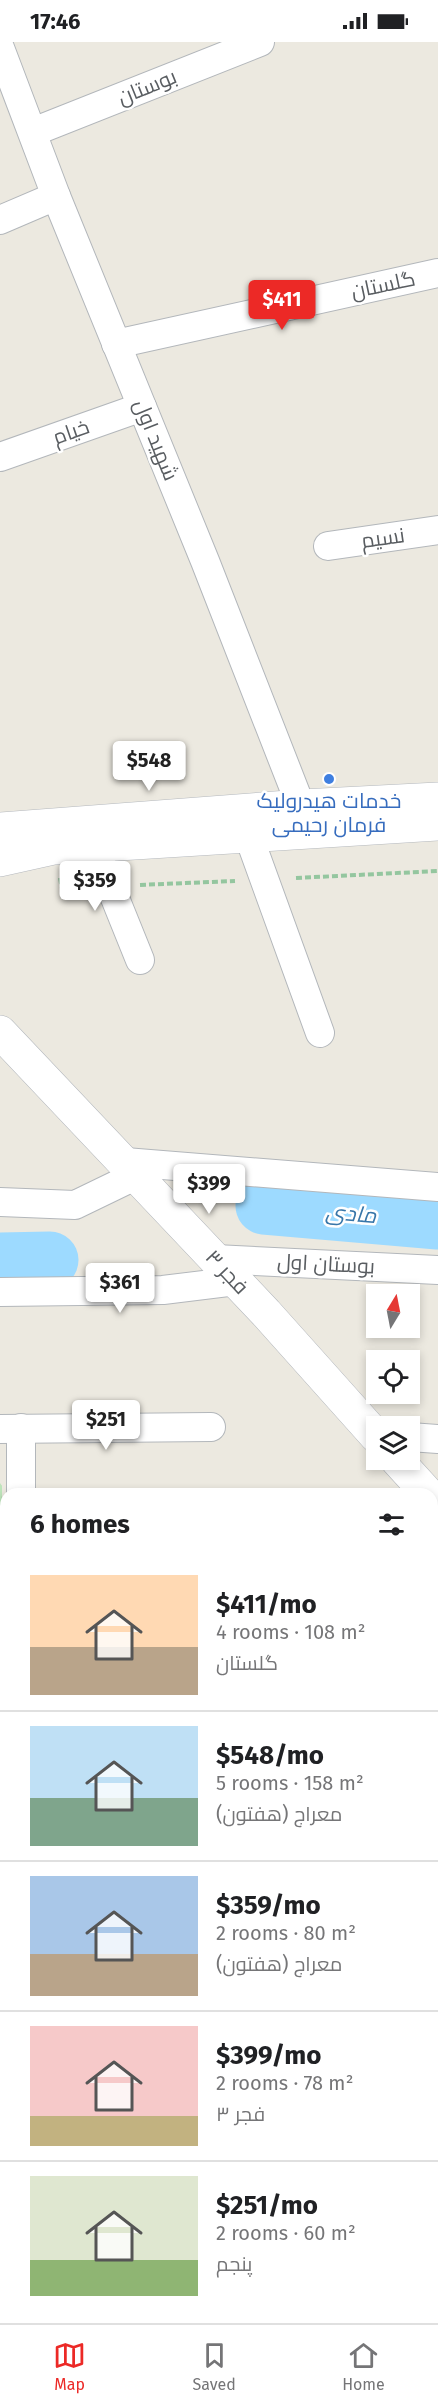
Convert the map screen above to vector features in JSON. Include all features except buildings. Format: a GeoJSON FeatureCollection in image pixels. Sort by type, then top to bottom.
{"type":"FeatureCollection","features":[{"type":"Feature","properties":{"kind":"main road"},"geometry":{"type":"LineString","coordinates":[[0,860],[54,848],[249,837],[307,819],[438,799]]}},
{"type":"Feature","properties":{"kind":"main road"},"geometry":{"type":"LineString","coordinates":[[0,829],[307,819],[438,824]]}},
{"type":"Feature","properties":{"kind":"main road","name":"فجر ۳"},"geometry":{"type":"LineString","coordinates":[[0,1032],[226,1270],[366,1424]]}},
{"type":"Feature","properties":{"kind":"main road"},"geometry":{"type":"LineString","coordinates":[[406,1470],[423,1488]]}},
{"type":"Feature","properties":{"kind":"street","name":"بوستان"},"geometry":{"type":"LineString","coordinates":[[33,132],[260,42]]}},
{"type":"Feature","properties":{"kind":"street","name":"شهید اول"},"geometry":{"type":"LineString","coordinates":[[0,48],[56,196],[307,819]]}},
{"type":"Feature","properties":{"kind":"street"},"geometry":{"type":"LineString","coordinates":[[0,220],[56,196]]}},
{"type":"Feature","properties":{"kind":"street","name":"گلستان"},"geometry":{"type":"LineString","coordinates":[[116,344],[438,273]]}},
{"type":"Feature","properties":{"kind":"street","name":"خیام"},"geometry":{"type":"LineString","coordinates":[[0,457],[142,407]]}},
{"type":"Feature","properties":{"kind":"street","name":"نسیم"},"geometry":{"type":"LineString","coordinates":[[328,546],[438,530]]}},
{"type":"Feature","properties":{"kind":"street"},"geometry":{"type":"LineString","coordinates":[[249,837],[320,1033]]}},
{"type":"Feature","properties":{"kind":"street"},"geometry":{"type":"LineString","coordinates":[[94,846],[140,960]]}},
{"type":"Feature","properties":{"kind":"street"},"geometry":{"type":"LineString","coordinates":[[0,1202],[75,1205],[131,1169],[438,1187]]}},
{"type":"Feature","properties":{"kind":"street","name":"بوستان اول"},"geometry":{"type":"LineString","coordinates":[[0,1292],[163,1290],[226,1270],[438,1270]]}},
{"type":"Feature","properties":{"kind":"street"},"geometry":{"type":"LineString","coordinates":[[20,1488],[10,1429],[211,1427]]}},
{"type":"Feature","properties":{"kind":"street"},"geometry":{"type":"LineString","coordinates":[[420,1438],[438,1439]]}},
{"type":"Feature","properties":{"kind":"waterway","name":"مادی"},"geometry":{"type":"LineString","coordinates":[[264,1206],[438,1221]]}},
{"type":"Feature","properties":{"kind":"waterway","name":"مادی"},"geometry":{"type":"LineString","coordinates":[[0,1261],[50,1260]]}},
{"type":"Feature","properties":{"kind":"place","name":"خدمات هیدرولیک فرمان رحیمی"},"geometry":{"type":"Point","coordinates":[329,779]}}]}
